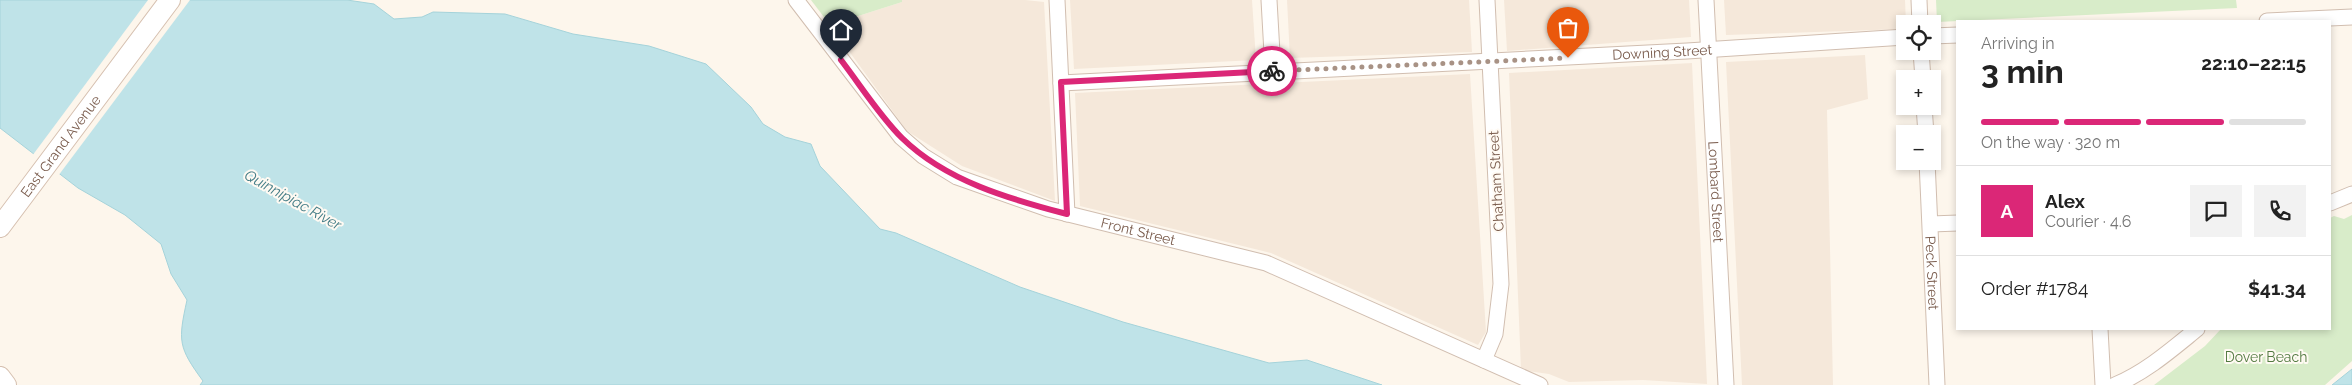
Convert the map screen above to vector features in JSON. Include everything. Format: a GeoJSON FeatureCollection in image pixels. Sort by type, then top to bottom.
{"type":"FeatureCollection","features":[{"type":"Feature","properties":{"kind":"main road","name":"East Grand Avenue"},"geometry":{"type":"LineString","coordinates":[[0,227],[170,0]]}},
{"type":"Feature","properties":{"kind":"main road"},"geometry":{"type":"LineString","coordinates":[[0,377],[6,385]]}},
{"type":"Feature","properties":{"kind":"street","name":"Front Street"},"geometry":{"type":"LineString","coordinates":[[796,0],[890,124],[923,156],[946,171],[977,185],[1067,214],[1266,262],[1540,385]]}},
{"type":"Feature","properties":{"kind":"street"},"geometry":{"type":"LineString","coordinates":[[1057,0],[1067,214]]}},
{"type":"Feature","properties":{"kind":"street"},"geometry":{"type":"LineString","coordinates":[[1269,0],[1272,71]]}},
{"type":"Feature","properties":{"kind":"street","name":"Chatham Street"},"geometry":{"type":"LineString","coordinates":[[1484,360],[1495,334],[1501,284],[1487,0]]}},
{"type":"Feature","properties":{"kind":"street","name":"Lombard Street"},"geometry":{"type":"LineString","coordinates":[[1706,0],[1726,385]]}},
{"type":"Feature","properties":{"kind":"street"},"geometry":{"type":"LineString","coordinates":[[1919,0],[1920,15]]}},
{"type":"Feature","properties":{"kind":"street"},"geometry":{"type":"LineString","coordinates":[[2288,20],[2352,17]]}},
{"type":"Feature","properties":{"kind":"street"},"geometry":{"type":"LineString","coordinates":[[1941,36],[1956,35]]}},
{"type":"Feature","properties":{"kind":"street","name":"Downing Street"},"geometry":{"type":"LineString","coordinates":[[1061,82],[1490,62],[1896,38]]}},
{"type":"Feature","properties":{"kind":"street","name":"Peck Street"},"geometry":{"type":"LineString","coordinates":[[1928,170],[1937,385]]}},
{"type":"Feature","properties":{"kind":"street"},"geometry":{"type":"LineString","coordinates":[[2331,203],[2352,194]]}},
{"type":"Feature","properties":{"kind":"street"},"geometry":{"type":"LineString","coordinates":[[1931,224],[1956,223]]}},
{"type":"Feature","properties":{"kind":"street"},"geometry":{"type":"LineString","coordinates":[[2100,330],[2103,385]]}},
{"type":"Feature","properties":{"kind":"street"},"geometry":{"type":"LineString","coordinates":[[2115,385],[2157,361],[2196,330]]}},
{"type":"Feature","properties":{"kind":"shaded area"},"geometry":{"type":"Polygon","coordinates":[[[902,0],[1025,0],[1044,2],[1055,201],[962,166],[907,131],[830,25],[902,2],[902,0]]]}},
{"type":"Feature","properties":{"kind":"shaded area"},"geometry":{"type":"Polygon","coordinates":[[[1070,0],[1252,0],[1256,60],[1074,69],[1070,0]]]}},
{"type":"Feature","properties":{"kind":"shaded area"},"geometry":{"type":"Polygon","coordinates":[[[1287,0],[1469,0],[1472,52],[1290,58],[1287,0]]]}},
{"type":"Feature","properties":{"kind":"shaded area"},"geometry":{"type":"Polygon","coordinates":[[[1504,0],[1689,0],[1691,37],[1507,51],[1504,0]]]}},
{"type":"Feature","properties":{"kind":"shaded area"},"geometry":{"type":"Polygon","coordinates":[[[1724,0],[1905,0],[1906,15],[1896,15],[1896,29],[1726,35],[1724,0]]]}},
{"type":"Feature","properties":{"kind":"shaded area"},"geometry":{"type":"Polygon","coordinates":[[[1865,55],[1868,99],[1827,110],[1833,385],[1742,385],[1726,62],[1865,55]]]}},
{"type":"Feature","properties":{"kind":"shaded area"},"geometry":{"type":"Polygon","coordinates":[[[1692,63],[1707,384],[1643,380],[1569,382],[1549,374],[1521,370],[1509,73],[1692,63]]]}},
{"type":"Feature","properties":{"kind":"shaded area"},"geometry":{"type":"Polygon","coordinates":[[[1470,74],[1486,332],[1478,345],[1271,253],[1080,206],[1075,93],[1470,74]]]}},
{"type":"Feature","properties":{"kind":"green space"},"geometry":{"type":"Polygon","coordinates":[[[811,0],[902,0],[902,2],[830,25],[811,0]]]}},
{"type":"Feature","properties":{"kind":"green space"},"geometry":{"type":"Polygon","coordinates":[[[1936,0],[2236,0],[2237,8],[1956,20],[1941,22],[1941,15],[1937,15],[1936,0]]]}},
{"type":"Feature","properties":{"kind":"green space","name":"Dover Beach"},"geometry":{"type":"Polygon","coordinates":[[[2352,215],[2352,361],[2325,385],[2154,385],[2205,346],[2220,330],[2331,330],[2331,218],[2334,216],[2344,219],[2352,215]]]}},
{"type":"Feature","properties":{"kind":"water","name":"Quinnipiac River"},"geometry":{"type":"Polygon","coordinates":[[[0,0],[347,0],[374,4],[394,19],[422,17],[433,12],[505,14],[573,34],[649,46],[706,64],[751,107],[763,124],[785,137],[811,144],[820,166],[880,229],[896,233],[1020,287],[1123,322],[1269,363],[1307,360],[1382,385],[200,385],[203,381],[189,360],[182,343],[182,325],[187,300],[171,274],[161,244],[125,215],[78,188],[0,128],[0,0]]]}},
{"type":"Feature","properties":{"kind":"water"},"geometry":{"type":"Polygon","coordinates":[[[2352,369],[2352,385],[2332,385],[2352,369]]]}},
{"type":"Feature","properties":{"kind":"pier"},"geometry":{"type":"Polygon","coordinates":[[[148,0],[190,0],[58,176],[32,156],[148,0]]]}},
{"type":"Feature","properties":{"kind":"way so far"},"geometry":{"type":"LineString","coordinates":[[1272,71],[1568,58]]}},
{"type":"Feature","properties":{"kind":"route"},"geometry":{"type":"LineString","coordinates":[[841,60],[901,137],[934,164],[957,177],[977,185],[1067,214],[1061,82],[1272,71]]}}]}
